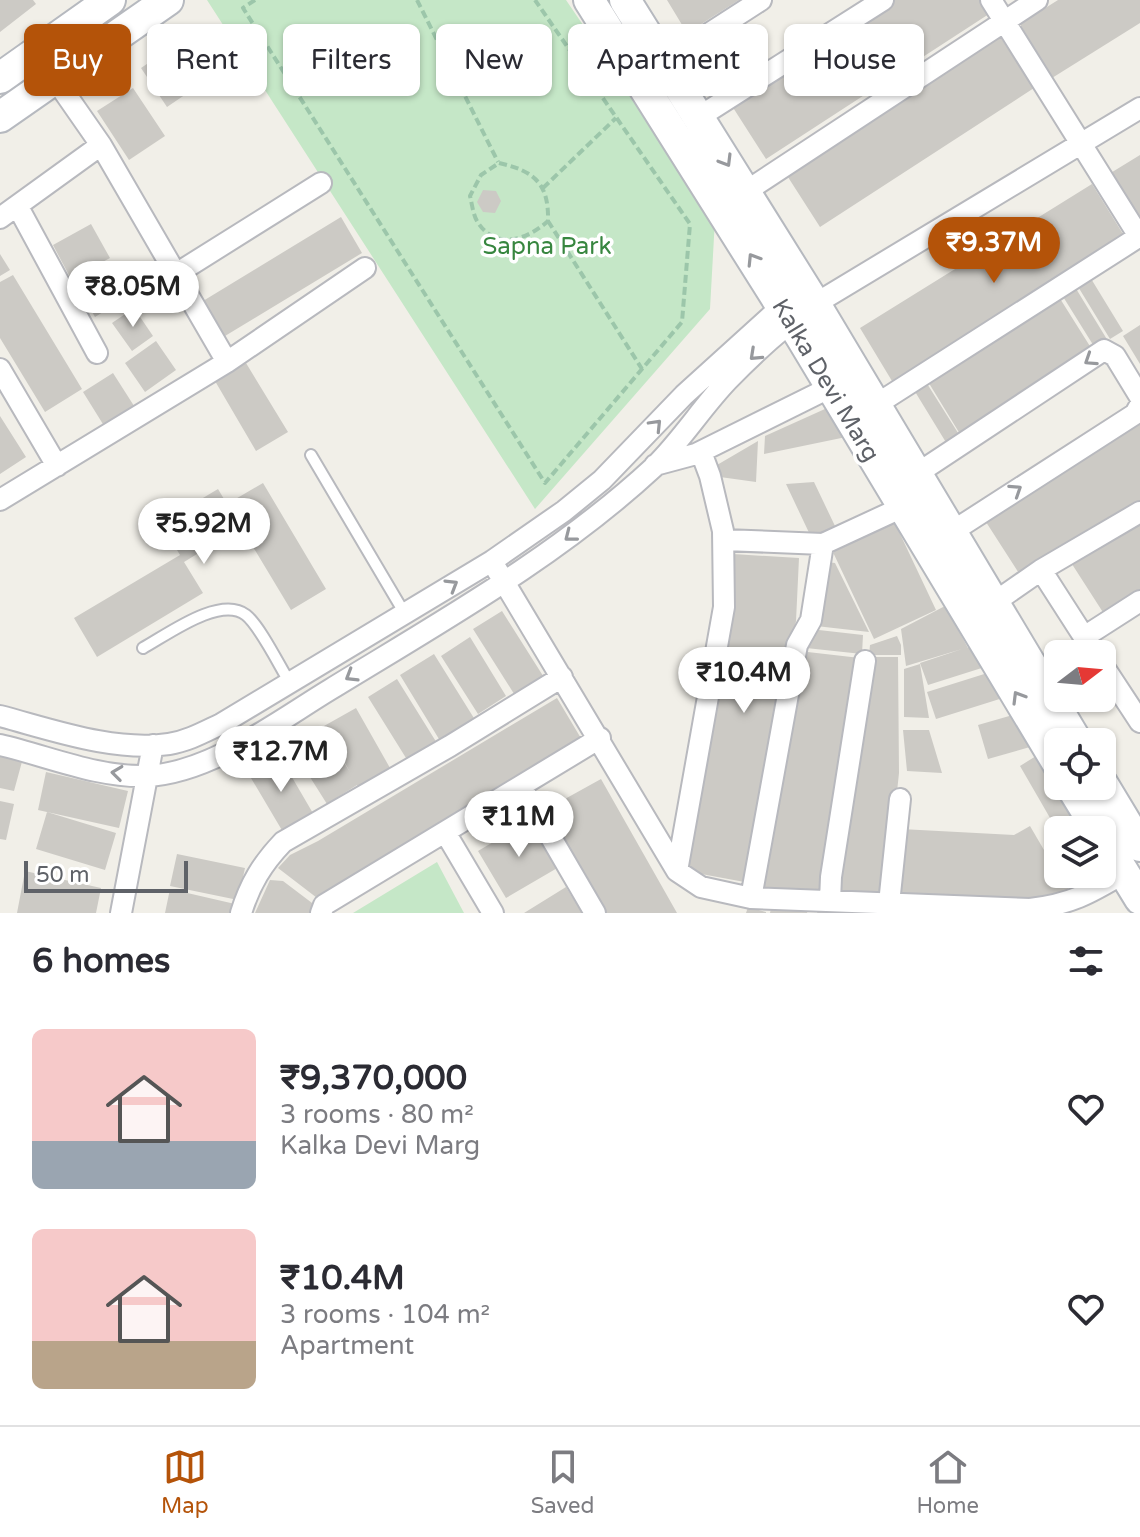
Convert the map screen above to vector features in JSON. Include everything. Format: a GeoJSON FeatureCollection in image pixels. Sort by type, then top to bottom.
{"type":"FeatureCollection","features":[{"type":"Feature","properties":{"kind":"street"},"geometry":{"type":"LineString","coordinates":[[86,24],[110,0]]}},
{"type":"Feature","properties":{"kind":"street"},"geometry":{"type":"LineString","coordinates":[[123,24],[168,0]]}},
{"type":"Feature","properties":{"kind":"street","name":"Kalka Devi Marg"},"geometry":{"type":"LineString","coordinates":[[589,0],[798,305],[874,406],[1068,728]]}},
{"type":"Feature","properties":{"kind":"street","name":"Kalka Devi Marg"},"geometry":{"type":"LineString","coordinates":[[625,0],[640,24]]}},
{"type":"Feature","properties":{"kind":"street"},"geometry":{"type":"LineString","coordinates":[[724,24],[761,0]]}},
{"type":"Feature","properties":{"kind":"street"},"geometry":{"type":"LineString","coordinates":[[699,117],[883,0]]}},
{"type":"Feature","properties":{"kind":"street"},"geometry":{"type":"LineString","coordinates":[[874,406],[1140,237],[991,0]]}},
{"type":"Feature","properties":{"kind":"street"},"geometry":{"type":"LineString","coordinates":[[745,192],[1037,0]]}},
{"type":"Feature","properties":{"kind":"street"},"geometry":{"type":"LineString","coordinates":[[0,78],[24,71]]}},
{"type":"Feature","properties":{"kind":"street"},"geometry":{"type":"LineString","coordinates":[[0,117],[24,89]]}},
{"type":"Feature","properties":{"kind":"street"},"geometry":{"type":"LineString","coordinates":[[67,96],[101,145],[227,362]]}},
{"type":"Feature","properties":{"kind":"street","name":"Kalka Devi Marg"},"geometry":{"type":"LineString","coordinates":[[686,96],[745,192],[798,305],[831,387],[1044,741]]}},
{"type":"Feature","properties":{"kind":"street"},"geometry":{"type":"LineString","coordinates":[[0,716],[122,745],[153,745],[190,739],[221,724],[492,561],[564,511],[602,480],[684,395],[798,305],[1080,146],[1140,108]]}},
{"type":"Feature","properties":{"kind":"street"},"geometry":{"type":"LineString","coordinates":[[0,218],[101,145]]}},
{"type":"Feature","properties":{"kind":"street"},"geometry":{"type":"LineString","coordinates":[[176,274],[321,183]]}},
{"type":"Feature","properties":{"kind":"street"},"geometry":{"type":"LineString","coordinates":[[18,207],[97,353]]}},
{"type":"Feature","properties":{"kind":"street"},"geometry":{"type":"LineString","coordinates":[[0,500],[227,362],[365,268]]}},
{"type":"Feature","properties":{"kind":"street"},"geometry":{"type":"LineString","coordinates":[[0,745],[113,774],[148,776],[183,770],[240,743],[458,612],[554,548],[655,465],[798,305]]}},
{"type":"Feature","properties":{"kind":"street"},"geometry":{"type":"LineString","coordinates":[[915,475],[1104,350],[1115,356],[1140,397]]}},
{"type":"Feature","properties":{"kind":"street"},"geometry":{"type":"LineString","coordinates":[[0,369],[57,466]]}},
{"type":"Feature","properties":{"kind":"street"},"geometry":{"type":"LineString","coordinates":[[655,465],[701,452],[831,387]]}},
{"type":"Feature","properties":{"kind":"street"},"geometry":{"type":"LineString","coordinates":[[950,533],[1135,414],[1140,405]]}},
{"type":"Feature","properties":{"kind":"street"},"geometry":{"type":"LineString","coordinates":[[677,871],[724,607],[724,540],[710,476],[701,452]]}},
{"type":"Feature","properties":{"kind":"street"},"geometry":{"type":"LineString","coordinates":[[724,540],[823,544],[903,507]]}},
{"type":"Feature","properties":{"kind":"street"},"geometry":{"type":"LineString","coordinates":[[992,604],[1041,570],[1140,512]]}},
{"type":"Feature","properties":{"kind":"street"},"geometry":{"type":"LineString","coordinates":[[751,898],[797,645],[811,620],[823,544]]}},
{"type":"Feature","properties":{"kind":"street"},"geometry":{"type":"LineString","coordinates":[[492,561],[677,871],[701,887],[751,898],[818,905],[1030,911],[1080,899],[1124,873]]}},
{"type":"Feature","properties":{"kind":"street"},"geometry":{"type":"LineString","coordinates":[[1041,570],[1087,640]]}},
{"type":"Feature","properties":{"kind":"street"},"geometry":{"type":"LineString","coordinates":[[1096,640],[1140,601]]}},
{"type":"Feature","properties":{"kind":"street"},"geometry":{"type":"LineString","coordinates":[[818,905],[831,877],[865,661]]}},
{"type":"Feature","properties":{"kind":"street"},"geometry":{"type":"LineString","coordinates":[[241,913],[248,890],[262,864],[283,842],[562,677]]}},
{"type":"Feature","properties":{"kind":"street"},"geometry":{"type":"LineString","coordinates":[[1116,685],[1140,722]]}},
{"type":"Feature","properties":{"kind":"street"},"geometry":{"type":"LineString","coordinates":[[321,913],[324,905],[600,738]]}},
{"type":"Feature","properties":{"kind":"street"},"geometry":{"type":"LineString","coordinates":[[121,913],[153,745]]}},
{"type":"Feature","properties":{"kind":"street"},"geometry":{"type":"LineString","coordinates":[[521,786],[595,913]]}},
{"type":"Feature","properties":{"kind":"street"},"geometry":{"type":"LineString","coordinates":[[889,909],[900,799]]}},
{"type":"Feature","properties":{"kind":"street"},"geometry":{"type":"LineString","coordinates":[[1112,800],[1140,846]]}},
{"type":"Feature","properties":{"kind":"street"},"geometry":{"type":"LineString","coordinates":[[445,832],[493,913]]}},
{"type":"Feature","properties":{"kind":"street"},"geometry":{"type":"LineString","coordinates":[[1116,860],[1140,899]]}},
{"type":"Feature","properties":{"kind":"lane"},"geometry":{"type":"LineString","coordinates":[[311,455],[405,614]]}},
{"type":"Feature","properties":{"kind":"lane"},"geometry":{"type":"LineString","coordinates":[[143,648],[212,611],[228,608],[246,615],[290,683]]}},
{"type":"Feature","properties":{"kind":"path"},"geometry":{"type":"LineString","coordinates":[[255,0],[243,8],[545,483],[682,322],[690,224],[535,0]]}},
{"type":"Feature","properties":{"kind":"path"},"geometry":{"type":"LineString","coordinates":[[417,0],[499,163]]}},
{"type":"Feature","properties":{"kind":"path"},"geometry":{"type":"LineString","coordinates":[[543,188],[616,118]]}},
{"type":"Feature","properties":{"kind":"path"},"geometry":{"type":"LineString","coordinates":[[548,221],[534,234],[512,242],[489,235],[476,220],[470,196],[481,175],[499,163],[523,168],[543,188],[548,221],[642,369]]}},
{"type":"Feature","properties":{"kind":"green space","name":"Sapna Park"},"geometry":{"type":"Polygon","coordinates":[[[207,0],[566,0],[582,24],[568,24],[568,96],[631,96],[715,219],[710,309],[535,509],[267,93],[267,24],[222,24],[207,0]]]}},
{"type":"Feature","properties":{"kind":"green space"},"geometry":{"type":"Polygon","coordinates":[[[437,862],[464,913],[353,913],[437,862]]]}},
{"type":"Feature","properties":{"kind":"building"},"geometry":{"type":"Polygon","coordinates":[[[0,0],[33,0],[36,4],[0,32],[0,0]]]}},
{"type":"Feature","properties":{"kind":"building"},"geometry":{"type":"Polygon","coordinates":[[[667,0],[739,0],[701,24],[682,24],[667,0]]]}},
{"type":"Feature","properties":{"kind":"building"},"geometry":{"type":"Polygon","coordinates":[[[895,0],[984,0],[992,12],[924,56],[924,24],[858,24],[895,0]]]}},
{"type":"Feature","properties":{"kind":"building"},"geometry":{"type":"Polygon","coordinates":[[[1058,0],[1140,0],[1140,23],[1052,78],[1020,24],[1058,0]]]}},
{"type":"Feature","properties":{"kind":"building"},"geometry":{"type":"Polygon","coordinates":[[[999,35],[1034,88],[820,227],[786,174],[906,96],[924,96],[924,84],[999,35]]]}},
{"type":"Feature","properties":{"kind":"building"},"geometry":{"type":"Polygon","coordinates":[[[784,72],[784,96],[863,96],[766,159],[732,106],[747,96],[768,96],[768,83],[784,72]]]}},
{"type":"Feature","properties":{"kind":"building"},"geometry":{"type":"Polygon","coordinates":[[[131,89],[165,136],[129,160],[97,111],[120,96],[131,96],[131,89]]]}},
{"type":"Feature","properties":{"kind":"building"},"geometry":{"type":"Polygon","coordinates":[[[160,96],[183,96],[167,107],[160,96]]]}},
{"type":"Feature","properties":{"kind":"building"},"geometry":{"type":"Polygon","coordinates":[[[1140,155],[1140,225],[1109,174],[1140,155]]]}},
{"type":"Feature","properties":{"kind":"building"},"geometry":{"type":"Polygon","coordinates":[[[1092,184],[1128,242],[895,386],[860,328],[1092,184]]]}},
{"type":"Feature","properties":{"kind":"building"},"geometry":{"type":"Polygon","coordinates":[[[483,190],[496,191],[501,201],[495,213],[483,212],[477,202],[483,190]]]}},
{"type":"Feature","properties":{"kind":"building"},"geometry":{"type":"Polygon","coordinates":[[[341,217],[362,253],[225,336],[203,301],[341,217]]]}},
{"type":"Feature","properties":{"kind":"building"},"geometry":{"type":"Polygon","coordinates":[[[91,224],[110,258],[71,279],[53,245],[91,224]]]}},
{"type":"Feature","properties":{"kind":"building"},"geometry":{"type":"Polygon","coordinates":[[[0,254],[10,270],[0,276],[0,254]]]}},
{"type":"Feature","properties":{"kind":"building"},"geometry":{"type":"Polygon","coordinates":[[[109,265],[129,296],[95,317],[77,286],[109,265]]]}},
{"type":"Feature","properties":{"kind":"building"},"geometry":{"type":"Polygon","coordinates":[[[13,275],[82,389],[45,412],[0,338],[0,282],[13,275]]]}},
{"type":"Feature","properties":{"kind":"building"},"geometry":{"type":"Polygon","coordinates":[[[1090,277],[1123,331],[1110,339],[1077,285],[1090,277]]]}},
{"type":"Feature","properties":{"kind":"building"},"geometry":{"type":"Polygon","coordinates":[[[1075,287],[1108,341],[1095,348],[1062,295],[1075,287]]]}},
{"type":"Feature","properties":{"kind":"building"},"geometry":{"type":"Polygon","coordinates":[[[1059,297],[1093,351],[960,434],[927,380],[1059,297]]]}},
{"type":"Feature","properties":{"kind":"building"},"geometry":{"type":"Polygon","coordinates":[[[134,308],[153,336],[132,351],[112,323],[134,308]]]}},
{"type":"Feature","properties":{"kind":"building"},"geometry":{"type":"Polygon","coordinates":[[[1140,325],[1140,364],[1123,336],[1140,325]]]}},
{"type":"Feature","properties":{"kind":"building"},"geometry":{"type":"Polygon","coordinates":[[[156,341],[176,370],[145,392],[125,363],[156,341]]]}},
{"type":"Feature","properties":{"kind":"building"},"geometry":{"type":"Polygon","coordinates":[[[246,363],[288,432],[256,451],[215,381],[246,363]]]}},
{"type":"Feature","properties":{"kind":"building"},"geometry":{"type":"Polygon","coordinates":[[[113,373],[136,409],[106,429],[83,392],[113,373]]]}},
{"type":"Feature","properties":{"kind":"building"},"geometry":{"type":"Polygon","coordinates":[[[926,382],[960,436],[947,444],[914,390],[926,382]]]}},
{"type":"Feature","properties":{"kind":"building"},"geometry":{"type":"Polygon","coordinates":[[[836,404],[851,436],[764,454],[765,436],[836,404]]]}},
{"type":"Feature","properties":{"kind":"building"},"geometry":{"type":"Polygon","coordinates":[[[0,416],[26,457],[0,474],[0,416]]]}},
{"type":"Feature","properties":{"kind":"building"},"geometry":{"type":"Polygon","coordinates":[[[1140,424],[1140,502],[1022,578],[986,522],[1140,424]]]}},
{"type":"Feature","properties":{"kind":"building"},"geometry":{"type":"Polygon","coordinates":[[[758,441],[756,482],[720,477],[717,465],[758,441]]]}},
{"type":"Feature","properties":{"kind":"building"},"geometry":{"type":"Polygon","coordinates":[[[814,482],[835,526],[812,539],[786,484],[814,482]]]}},
{"type":"Feature","properties":{"kind":"building"},"geometry":{"type":"Polygon","coordinates":[[[263,483],[326,589],[291,610],[241,527],[184,562],[203,593],[97,657],[74,618],[180,555],[161,523],[218,489],[227,504],[263,483]]]}},
{"type":"Feature","properties":{"kind":"building"},"geometry":{"type":"Polygon","coordinates":[[[1140,516],[1140,595],[1106,617],[1070,561],[1140,516]]]}},
{"type":"Feature","properties":{"kind":"building"},"geometry":{"type":"Polygon","coordinates":[[[893,519],[936,610],[874,639],[831,548],[893,519]]]}},
{"type":"Feature","properties":{"kind":"building"},"geometry":{"type":"Polygon","coordinates":[[[733,554],[799,558],[796,621],[750,883],[685,871],[733,554]]]}},
{"type":"Feature","properties":{"kind":"building"},"geometry":{"type":"Polygon","coordinates":[[[827,562],[835,563],[869,632],[816,626],[827,562]]]}},
{"type":"Feature","properties":{"kind":"building"},"geometry":{"type":"Polygon","coordinates":[[[945,606],[968,648],[980,644],[988,666],[928,685],[920,663],[962,649],[906,666],[901,629],[945,606]]]}},
{"type":"Feature","properties":{"kind":"building"},"geometry":{"type":"Polygon","coordinates":[[[502,611],[545,679],[516,697],[473,629],[502,611]]]}},
{"type":"Feature","properties":{"kind":"building"},"geometry":{"type":"Polygon","coordinates":[[[810,629],[863,635],[862,654],[806,648],[810,629]]]}},
{"type":"Feature","properties":{"kind":"building"},"geometry":{"type":"Polygon","coordinates":[[[897,636],[901,655],[869,655],[870,645],[897,636]]]}},
{"type":"Feature","properties":{"kind":"building"},"geometry":{"type":"Polygon","coordinates":[[[470,637],[506,696],[478,714],[441,656],[470,637]]]}},
{"type":"Feature","properties":{"kind":"building"},"geometry":{"type":"Polygon","coordinates":[[[799,651],[860,658],[827,892],[758,889],[799,651]]]}},
{"type":"Feature","properties":{"kind":"building"},"geometry":{"type":"Polygon","coordinates":[[[434,654],[477,723],[442,744],[400,675],[434,654]]]}},
{"type":"Feature","properties":{"kind":"building"},"geometry":{"type":"Polygon","coordinates":[[[866,657],[898,657],[899,773],[886,895],[834,889],[866,657]]]}},
{"type":"Feature","properties":{"kind":"building"},"geometry":{"type":"Polygon","coordinates":[[[920,664],[929,718],[904,717],[904,669],[920,664]]]}},
{"type":"Feature","properties":{"kind":"building"},"geometry":{"type":"Polygon","coordinates":[[[997,670],[1006,697],[936,719],[927,692],[997,670]]]}},
{"type":"Feature","properties":{"kind":"building"},"geometry":{"type":"Polygon","coordinates":[[[397,679],[440,748],[411,766],[368,697],[397,679]]]}},
{"type":"Feature","properties":{"kind":"building"},"geometry":{"type":"Polygon","coordinates":[[[557,698],[582,740],[341,883],[343,887],[321,901],[278,868],[290,855],[557,698]]]}},
{"type":"Feature","properties":{"kind":"building"},"geometry":{"type":"Polygon","coordinates":[[[356,708],[394,775],[362,793],[357,785],[327,804],[291,747],[322,728],[350,772],[324,726],[356,708]]]}},
{"type":"Feature","properties":{"kind":"building"},"geometry":{"type":"Polygon","coordinates":[[[1027,711],[1037,745],[988,759],[978,725],[1027,711]]]}},
{"type":"Feature","properties":{"kind":"building"},"geometry":{"type":"Polygon","coordinates":[[[903,730],[929,730],[942,773],[907,771],[903,730]]]}},
{"type":"Feature","properties":{"kind":"building"},"geometry":{"type":"Polygon","coordinates":[[[1044,751],[1044,800],[1073,800],[1082,816],[1049,816],[1020,766],[1044,751]]]}},
{"type":"Feature","properties":{"kind":"building"},"geometry":{"type":"Polygon","coordinates":[[[0,752],[23,758],[14,791],[0,788],[0,752]]]}},
{"type":"Feature","properties":{"kind":"building"},"geometry":{"type":"Polygon","coordinates":[[[279,755],[314,815],[283,832],[248,773],[279,755]]]}},
{"type":"Feature","properties":{"kind":"building"},"geometry":{"type":"Polygon","coordinates":[[[46,772],[128,791],[119,828],[38,810],[46,772]]]}},
{"type":"Feature","properties":{"kind":"building"},"geometry":{"type":"Polygon","coordinates":[[[601,779],[677,913],[604,913],[545,810],[601,779]]]}},
{"type":"Feature","properties":{"kind":"building"},"geometry":{"type":"Polygon","coordinates":[[[0,801],[14,804],[6,840],[0,839],[0,801]]]}},
{"type":"Feature","properties":{"kind":"building"},"geometry":{"type":"Polygon","coordinates":[[[47,812],[116,833],[105,870],[36,849],[47,812]]]}},
{"type":"Feature","properties":{"kind":"building"},"geometry":{"type":"Polygon","coordinates":[[[532,819],[559,867],[506,898],[478,851],[532,819]]]}},
{"type":"Feature","properties":{"kind":"building"},"geometry":{"type":"Polygon","coordinates":[[[1030,826],[1044,850],[1044,888],[1068,888],[1074,897],[983,904],[894,895],[901,829],[1014,835],[1030,826]]]}},
{"type":"Feature","properties":{"kind":"building"},"geometry":{"type":"Polygon","coordinates":[[[177,854],[245,868],[238,900],[170,886],[177,854]]]}},
{"type":"Feature","properties":{"kind":"building"},"geometry":{"type":"Polygon","coordinates":[[[25,871],[101,888],[96,913],[17,913],[25,871]]]}},
{"type":"Feature","properties":{"kind":"building"},"geometry":{"type":"Polygon","coordinates":[[[270,880],[283,881],[316,906],[314,913],[255,913],[270,880]]]}},
{"type":"Feature","properties":{"kind":"building"},"geometry":{"type":"Polygon","coordinates":[[[566,887],[582,913],[524,913],[566,887]]]}},
{"type":"Feature","properties":{"kind":"building"},"geometry":{"type":"Polygon","coordinates":[[[170,889],[235,904],[233,913],[165,913],[170,889]]]}},
{"type":"Feature","properties":{"kind":"building"},"geometry":{"type":"Polygon","coordinates":[[[773,899],[808,910],[807,913],[770,913],[773,899]]]}},
{"type":"Feature","properties":{"kind":"building"},"geometry":{"type":"Polygon","coordinates":[[[820,906],[885,913],[817,913],[820,906]]]}},
{"type":"Feature","properties":{"kind":"building"},"geometry":{"type":"Polygon","coordinates":[[[748,907],[766,912],[766,913],[746,913],[748,907]]]}}]}
